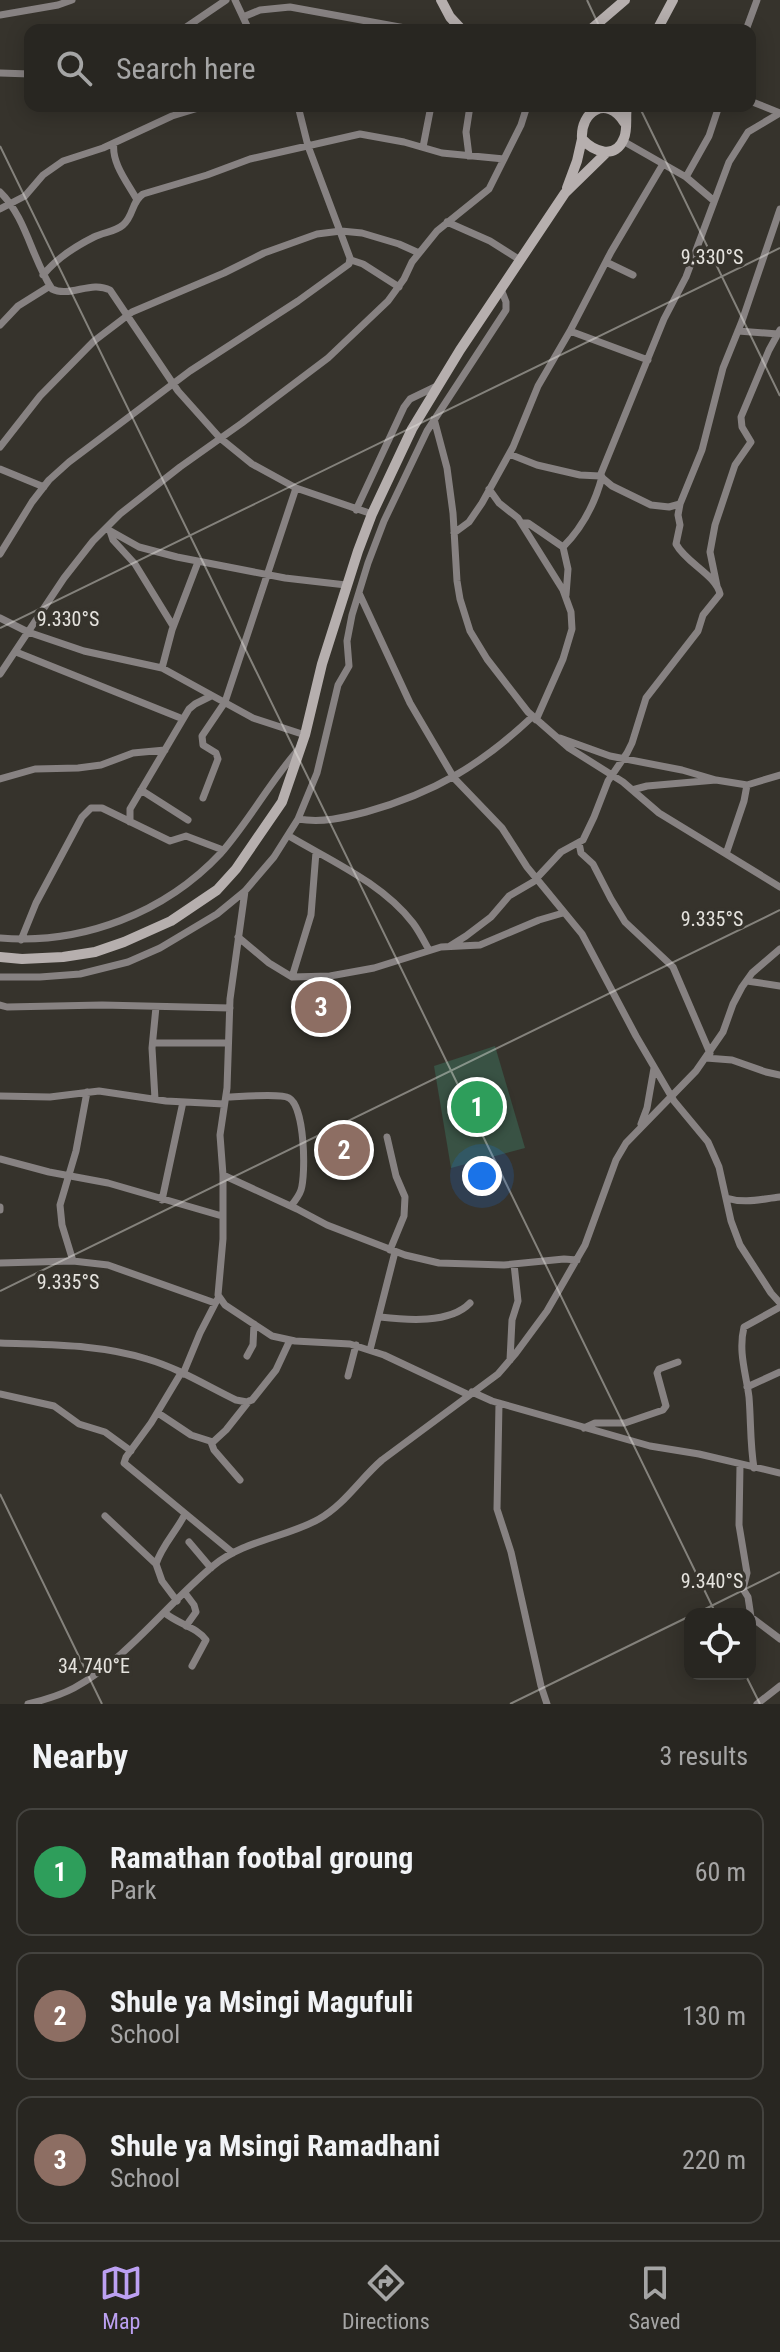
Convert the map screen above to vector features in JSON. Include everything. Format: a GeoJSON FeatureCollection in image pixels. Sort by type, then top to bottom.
{"type":"FeatureCollection","features":[{"type":"Feature","properties":{"kind":"main road"},"geometry":{"type":"LineString","coordinates":[[441,0],[456,24]]}},
{"type":"Feature","properties":{"kind":"main road"},"geometry":{"type":"LineString","coordinates":[[660,24],[673,0]]}},
{"type":"Feature","properties":{"kind":"main road"},"geometry":{"type":"LineString","coordinates":[[596,24],[620,2]]}},
{"type":"Feature","properties":{"kind":"main road"},"geometry":{"type":"LineString","coordinates":[[565,193],[577,161],[584,120],[591,112]]}},
{"type":"Feature","properties":{"kind":"main road"},"geometry":{"type":"LineString","coordinates":[[615,112],[624,122]]}},
{"type":"Feature","properties":{"kind":"main road"},"geometry":{"type":"LineString","coordinates":[[0,957],[63,957],[95,952],[171,921],[217,890],[236,869],[282,802],[305,735],[346,585],[372,514],[412,429],[565,193],[607,152],[623,141],[626,112]]}},
{"type":"Feature","properties":{"kind":"main road"},"geometry":{"type":"LineString","coordinates":[[582,139],[592,149],[607,152]]}},
{"type":"Feature","properties":{"kind":"street"},"geometry":{"type":"LineString","coordinates":[[0,15],[72,0]]}},
{"type":"Feature","properties":{"kind":"street"},"geometry":{"type":"LineString","coordinates":[[191,24],[226,0]]}},
{"type":"Feature","properties":{"kind":"street"},"geometry":{"type":"LineString","coordinates":[[235,0],[246,24]]}},
{"type":"Feature","properties":{"kind":"street"},"geometry":{"type":"LineString","coordinates":[[748,24],[757,0]]}},
{"type":"Feature","properties":{"kind":"street"},"geometry":{"type":"LineString","coordinates":[[243,17],[280,7],[318,8],[377,24]]}},
{"type":"Feature","properties":{"kind":"street"},"geometry":{"type":"LineString","coordinates":[[0,73],[24,74]]}},
{"type":"Feature","properties":{"kind":"street"},"geometry":{"type":"LineString","coordinates":[[756,103],[780,113]]}},
{"type":"Feature","properties":{"kind":"street"},"geometry":{"type":"LineString","coordinates":[[0,209],[25,196],[43,175],[63,161],[185,112]]}},
{"type":"Feature","properties":{"kind":"street"},"geometry":{"type":"LineString","coordinates":[[300,112],[308,146],[351,260]]}},
{"type":"Feature","properties":{"kind":"street"},"geometry":{"type":"LineString","coordinates":[[423,147],[430,112]]}},
{"type":"Feature","properties":{"kind":"street"},"geometry":{"type":"LineString","coordinates":[[469,112],[466,123],[469,156]]}},
{"type":"Feature","properties":{"kind":"street"},"geometry":{"type":"LineString","coordinates":[[0,674],[64,578],[93,541],[108,530],[127,508],[335,352],[383,306],[437,231],[485,195],[525,112]]}},
{"type":"Feature","properties":{"kind":"street"},"geometry":{"type":"LineString","coordinates":[[686,177],[709,136],[717,112]]}},
{"type":"Feature","properties":{"kind":"street"},"geometry":{"type":"LineString","coordinates":[[563,547],[592,506],[664,319],[686,277],[713,200],[742,138],[780,113]]}},
{"type":"Feature","properties":{"kind":"street"},"geometry":{"type":"LineString","coordinates":[[43,275],[53,263],[93,238],[127,222],[136,198],[250,159],[363,134],[442,153],[504,159]]}},
{"type":"Feature","properties":{"kind":"street"},"geometry":{"type":"LineString","coordinates":[[623,141],[686,177],[713,200]]}},
{"type":"Feature","properties":{"kind":"street"},"geometry":{"type":"LineString","coordinates":[[114,143],[112,150],[115,159],[136,198]]}},
{"type":"Feature","properties":{"kind":"street"},"geometry":{"type":"LineString","coordinates":[[454,533],[469,522],[509,454],[538,386],[663,164]]}},
{"type":"Feature","properties":{"kind":"street"},"geometry":{"type":"LineString","coordinates":[[0,192],[11,203],[50,286],[58,293],[100,286],[114,295],[173,384],[220,438],[252,464],[296,488],[372,514]]}},
{"type":"Feature","properties":{"kind":"street"},"geometry":{"type":"LineString","coordinates":[[717,586],[682,554],[676,544],[680,525],[678,515],[702,450],[723,368],[780,209]]}},
{"type":"Feature","properties":{"kind":"street"},"geometry":{"type":"LineString","coordinates":[[447,222],[490,241],[520,260]]}},
{"type":"Feature","properties":{"kind":"street"},"geometry":{"type":"LineString","coordinates":[[0,447],[40,396],[94,341],[126,315],[307,237],[341,231],[362,233],[419,253]]}},
{"type":"Feature","properties":{"kind":"street"},"geometry":{"type":"LineString","coordinates":[[351,260],[399,287]]}},
{"type":"Feature","properties":{"kind":"street"},"geometry":{"type":"LineString","coordinates":[[0,554],[32,502],[76,457],[206,360],[298,301],[351,260]]}},
{"type":"Feature","properties":{"kind":"street"},"geometry":{"type":"LineString","coordinates":[[606,262],[633,275]]}},
{"type":"Feature","properties":{"kind":"street"},"geometry":{"type":"LineString","coordinates":[[0,325],[18,306],[50,286]]}},
{"type":"Feature","properties":{"kind":"street"},"geometry":{"type":"LineString","coordinates":[[0,977],[80,974],[128,962],[160,948],[217,914],[245,891],[274,857],[298,819],[317,773],[338,685],[350,664],[347,634],[384,521],[434,419],[506,310],[501,289]]}},
{"type":"Feature","properties":{"kind":"street"},"geometry":{"type":"LineString","coordinates":[[570,331],[648,360]]}},
{"type":"Feature","properties":{"kind":"street"},"geometry":{"type":"LineString","coordinates":[[450,946],[491,917],[509,896],[537,878],[561,852],[584,839],[611,774],[624,758],[638,727],[646,698],[698,631],[703,615],[720,594],[710,552],[715,525],[735,465],[751,442],[742,427],[741,417],[779,332],[738,331]]}},
{"type":"Feature","properties":{"kind":"street"},"geometry":{"type":"LineString","coordinates":[[356,510],[404,407],[410,399],[438,386]]}},
{"type":"Feature","properties":{"kind":"street"},"geometry":{"type":"LineString","coordinates":[[434,419],[445,454],[462,609],[470,631],[487,659],[534,718],[578,755],[611,774],[659,813],[780,887]]}},
{"type":"Feature","properties":{"kind":"street"},"geometry":{"type":"LineString","coordinates":[[509,454],[537,465],[601,477],[612,486],[651,505],[669,507],[680,504]]}},
{"type":"Feature","properties":{"kind":"street"},"geometry":{"type":"LineString","coordinates":[[0,469],[44,487]]}},
{"type":"Feature","properties":{"kind":"street"},"geometry":{"type":"LineString","coordinates":[[203,798],[218,759],[216,753],[203,745],[202,736],[225,702],[296,488]]}},
{"type":"Feature","properties":{"kind":"street"},"geometry":{"type":"LineString","coordinates":[[298,819],[321,822],[409,799],[454,778],[534,718],[563,659],[572,629],[571,612],[566,597],[516,514],[499,503],[489,489]]}},
{"type":"Feature","properties":{"kind":"street"},"geometry":{"type":"LineString","coordinates":[[522,523],[528,523],[563,547],[568,569],[566,597]]}},
{"type":"Feature","properties":{"kind":"street"},"geometry":{"type":"LineString","coordinates":[[108,530],[146,549],[198,562],[346,585]]}},
{"type":"Feature","properties":{"kind":"street"},"geometry":{"type":"LineString","coordinates":[[108,530],[135,564],[173,626]]}},
{"type":"Feature","properties":{"kind":"street"},"geometry":{"type":"LineString","coordinates":[[162,668],[173,626],[198,562]]}},
{"type":"Feature","properties":{"kind":"street"},"geometry":{"type":"LineString","coordinates":[[359,593],[410,703],[454,778],[502,828],[586,941],[670,1095],[713,1150],[740,1245],[780,1305],[744,1327],[741,1355],[754,1468]]}},
{"type":"Feature","properties":{"kind":"street"},"geometry":{"type":"LineString","coordinates":[[0,618],[28,632],[84,651],[162,668],[258,721],[305,735]]}},
{"type":"Feature","properties":{"kind":"street"},"geometry":{"type":"LineString","coordinates":[[16,652],[183,719]]}},
{"type":"Feature","properties":{"kind":"street"},"geometry":{"type":"LineString","coordinates":[[115,814],[130,809],[193,705],[211,696]]}},
{"type":"Feature","properties":{"kind":"street"},"geometry":{"type":"LineString","coordinates":[[556,737],[606,754],[716,780],[747,785],[780,775]]}},
{"type":"Feature","properties":{"kind":"street"},"geometry":{"type":"LineString","coordinates":[[0,938],[21,940],[72,934],[114,924],[151,908],[195,878],[223,850],[299,749]]}},
{"type":"Feature","properties":{"kind":"street"},"geometry":{"type":"LineString","coordinates":[[0,779],[40,768],[101,765],[133,753],[165,750]]}},
{"type":"Feature","properties":{"kind":"street"},"geometry":{"type":"LineString","coordinates":[[632,790],[716,780]]}},
{"type":"Feature","properties":{"kind":"street"},"geometry":{"type":"LineString","coordinates":[[726,854],[747,785]]}},
{"type":"Feature","properties":{"kind":"street"},"geometry":{"type":"LineString","coordinates":[[141,790],[188,820]]}},
{"type":"Feature","properties":{"kind":"street"},"geometry":{"type":"LineString","coordinates":[[21,940],[36,903],[87,810],[95,807],[115,814],[170,841],[186,836],[223,850]]}},
{"type":"Feature","properties":{"kind":"street"},"geometry":{"type":"LineString","coordinates":[[130,809],[130,822]]}},
{"type":"Feature","properties":{"kind":"street"},"geometry":{"type":"LineString","coordinates":[[289,836],[342,866],[392,901],[412,922],[429,950]]}},
{"type":"Feature","properties":{"kind":"street"},"geometry":{"type":"LineString","coordinates":[[579,843],[579,850],[593,864],[625,922],[673,967],[708,1056]]}},
{"type":"Feature","properties":{"kind":"street"},"geometry":{"type":"LineString","coordinates":[[292,977],[311,915],[316,852]]}},
{"type":"Feature","properties":{"kind":"street"},"geometry":{"type":"LineString","coordinates":[[233,1553],[126,1465],[124,1460],[182,1374],[217,1300],[222,1261],[223,1175],[220,1152],[227,1043],[245,891]]}},
{"type":"Feature","properties":{"kind":"street"},"geometry":{"type":"LineString","coordinates":[[238,937],[269,963],[292,977],[330,976],[365,970],[429,950],[480,945],[563,913]]}},
{"type":"Feature","properties":{"kind":"street"},"geometry":{"type":"LineString","coordinates":[[28,1704],[51,1698],[86,1681],[111,1662],[211,1568],[233,1553],[301,1528],[328,1513],[350,1495],[382,1460],[498,1374],[547,1311],[577,1260],[591,1232],[616,1160],[626,1143],[670,1095],[689,1080],[723,1032],[733,1004],[752,973],[780,949]]}},
{"type":"Feature","properties":{"kind":"street"},"geometry":{"type":"LineString","coordinates":[[747,981],[780,986]]}},
{"type":"Feature","properties":{"kind":"street"},"geometry":{"type":"LineString","coordinates":[[0,1005],[230,1008]]}},
{"type":"Feature","properties":{"kind":"street"},"geometry":{"type":"LineString","coordinates":[[155,1099],[153,1043],[156,1007]]}},
{"type":"Feature","properties":{"kind":"street"},"geometry":{"type":"LineString","coordinates":[[153,1043],[227,1043]]}},
{"type":"Feature","properties":{"kind":"street"},"geometry":{"type":"LineString","coordinates":[[708,1056],[780,1075]]}},
{"type":"Feature","properties":{"kind":"street"},"geometry":{"type":"LineString","coordinates":[[640,1127],[647,1108],[654,1068]]}},
{"type":"Feature","properties":{"kind":"street"},"geometry":{"type":"LineString","coordinates":[[73,1261],[60,1213],[61,1197],[70,1175],[87,1092]]}},
{"type":"Feature","properties":{"kind":"street"},"geometry":{"type":"LineString","coordinates":[[0,1096],[50,1097],[115,1092],[183,1102],[289,1098],[297,1111],[304,1156],[300,1194],[291,1206]]}},
{"type":"Feature","properties":{"kind":"street"},"geometry":{"type":"LineString","coordinates":[[162,1200],[183,1102]]}},
{"type":"Feature","properties":{"kind":"street"},"geometry":{"type":"LineString","coordinates":[[370,1350],[404,1216],[405,1197],[396,1176],[387,1137]]}},
{"type":"Feature","properties":{"kind":"street"},"geometry":{"type":"LineString","coordinates":[[0,1159],[108,1183],[222,1216]]}},
{"type":"Feature","properties":{"kind":"street"},"geometry":{"type":"LineString","coordinates":[[223,1175],[327,1225],[393,1251],[439,1263],[514,1264],[577,1260]]}},
{"type":"Feature","properties":{"kind":"street"},"geometry":{"type":"LineString","coordinates":[[726,1198],[750,1202],[780,1197]]}},
{"type":"Feature","properties":{"kind":"street"},"geometry":{"type":"LineString","coordinates":[[0,1263],[73,1261],[108,1265],[217,1300],[272,1336],[356,1345],[470,1394],[499,1403],[650,1446],[780,1473]]}},
{"type":"Feature","properties":{"kind":"street"},"geometry":{"type":"LineString","coordinates":[[510,1360],[512,1320],[518,1301],[514,1264]]}},
{"type":"Feature","properties":{"kind":"street"},"geometry":{"type":"LineString","coordinates":[[380,1317],[414,1321],[458,1312],[470,1303]]}},
{"type":"Feature","properties":{"kind":"street"},"geometry":{"type":"LineString","coordinates":[[247,1356],[253,1345],[254,1324]]}},
{"type":"Feature","properties":{"kind":"street"},"geometry":{"type":"LineString","coordinates":[[158,1413],[191,1435],[211,1442],[219,1438],[276,1370],[290,1340]]}},
{"type":"Feature","properties":{"kind":"street"},"geometry":{"type":"LineString","coordinates":[[0,1343],[121,1352],[157,1362],[236,1400],[249,1401]]}},
{"type":"Feature","properties":{"kind":"street"},"geometry":{"type":"LineString","coordinates":[[348,1376],[356,1345]]}},
{"type":"Feature","properties":{"kind":"street"},"geometry":{"type":"LineString","coordinates":[[584,1428],[595,1423],[625,1423],[663,1410],[666,1406],[657,1373],[659,1369],[678,1362]]}},
{"type":"Feature","properties":{"kind":"street"},"geometry":{"type":"LineString","coordinates":[[747,1387],[780,1372]]}},
{"type":"Feature","properties":{"kind":"street"},"geometry":{"type":"LineString","coordinates":[[0,1394],[54,1406],[79,1424],[105,1432],[131,1451]]}},
{"type":"Feature","properties":{"kind":"street"},"geometry":{"type":"LineString","coordinates":[[499,1403],[497,1509],[511,1552],[547,1704]]}},
{"type":"Feature","properties":{"kind":"street"},"geometry":{"type":"LineString","coordinates":[[211,1442],[214,1450],[240,1480]]}},
{"type":"Feature","properties":{"kind":"street"},"geometry":{"type":"LineString","coordinates":[[740,1465],[739,1525],[747,1573],[743,1589],[748,1597],[751,1617],[780,1639]]}},
{"type":"Feature","properties":{"kind":"street"},"geometry":{"type":"LineString","coordinates":[[156,1564],[163,1547],[185,1514]]}},
{"type":"Feature","properties":{"kind":"street"},"geometry":{"type":"LineString","coordinates":[[105,1516],[156,1564],[162,1581],[177,1601]]}},
{"type":"Feature","properties":{"kind":"street"},"geometry":{"type":"LineString","coordinates":[[189,1542],[211,1568]]}},
{"type":"Feature","properties":{"kind":"street"},"geometry":{"type":"LineString","coordinates":[[185,1593],[196,1612],[186,1626]]}},
{"type":"Feature","properties":{"kind":"street"},"geometry":{"type":"LineString","coordinates":[[165,1613],[203,1634],[206,1640],[192,1666]]}},
{"type":"Feature","properties":{"kind":"street"},"geometry":{"type":"LineString","coordinates":[[757,1704],[780,1686]]}},
{"type":"Feature","properties":{"kind":"green space"},"geometry":{"type":"Polygon","coordinates":[[[495,1046],[525,1148],[451,1168],[434,1066],[495,1046]]]}},
{"type":"Feature","properties":{"kind":"place","name":"Shule ya Msingi Ramadhani"},"geometry":{"type":"Point","coordinates":[321,1007]}},
{"type":"Feature","properties":{"kind":"place","name":"Ramathan footbal groung"},"geometry":{"type":"Point","coordinates":[477,1107]}},
{"type":"Feature","properties":{"kind":"place","name":"Shule ya Msingi Magufuli"},"geometry":{"type":"Point","coordinates":[344,1150]}}]}
